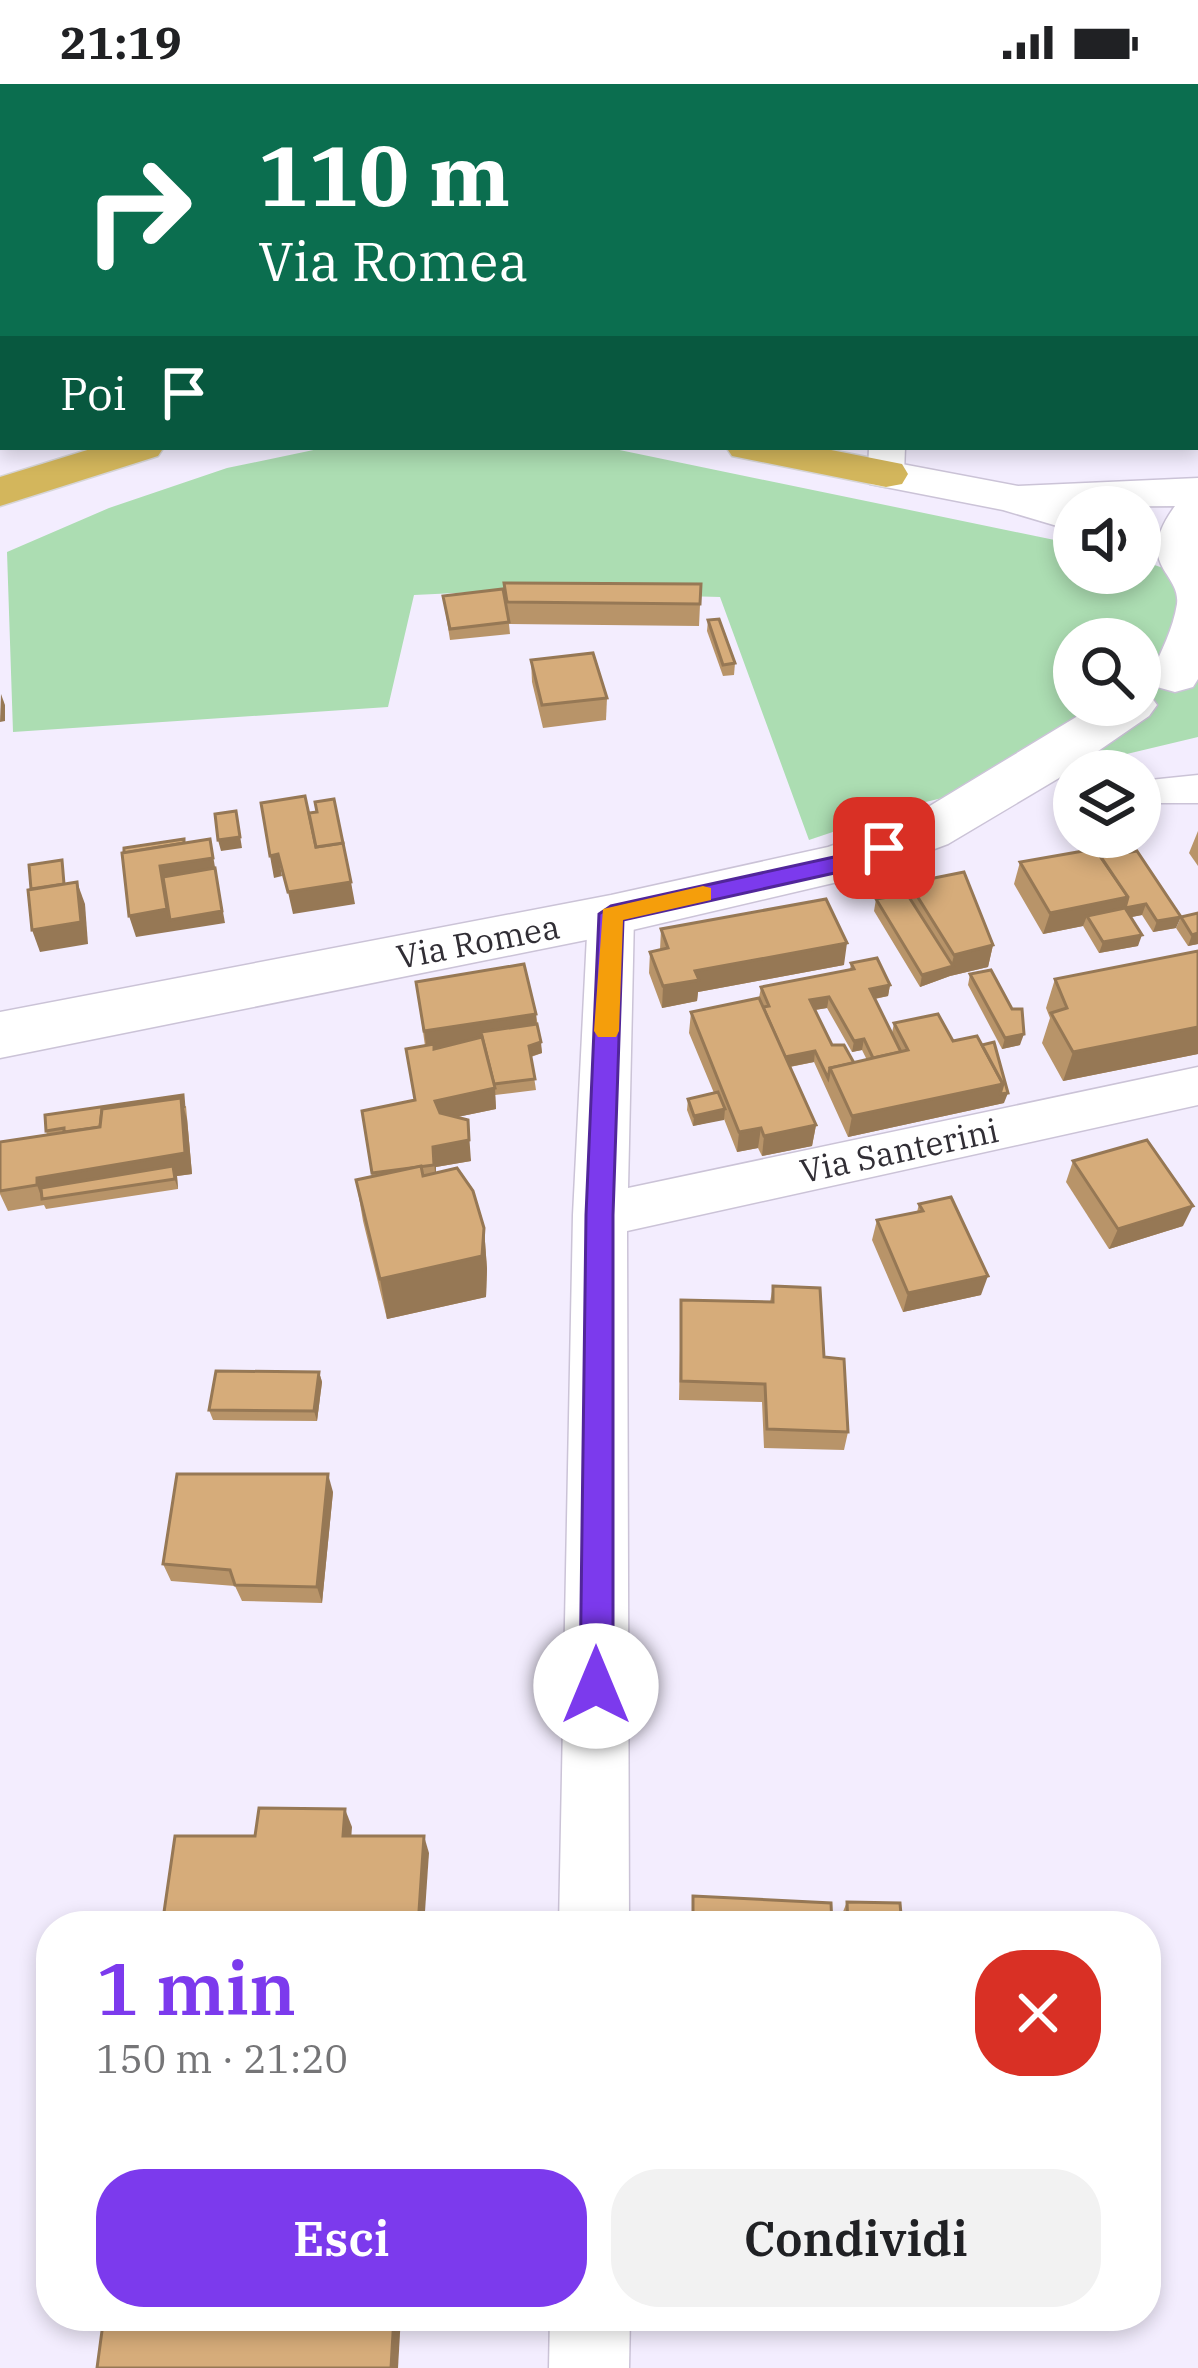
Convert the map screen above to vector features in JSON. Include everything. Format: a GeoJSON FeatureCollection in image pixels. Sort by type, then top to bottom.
{"type":"FeatureCollection","features":[{"type":"Feature","properties":{"kind":"highway"},"geometry":{"type":"LineString","coordinates":[[0,492],[133,450]]}},
{"type":"Feature","properties":{"kind":"highway"},"geometry":{"type":"LineString","coordinates":[[780,450],[886,460]]}},
{"type":"Feature","properties":{"kind":"main road"},"geometry":{"type":"LineString","coordinates":[[886,460],[1053,511]]}},
{"type":"Feature","properties":{"kind":"main road"},"geometry":{"type":"LineString","coordinates":[[1011,499],[1198,492]]}},
{"type":"Feature","properties":{"kind":"main road","name":"Via Romea"},"geometry":{"type":"LineString","coordinates":[[1161,687],[1196,630],[1179,576],[1179,534],[1198,507]]}},
{"type":"Feature","properties":{"kind":"main road","name":"Via Romea"},"geometry":{"type":"LineString","coordinates":[[0,1035],[839,864],[928,831],[1101,726]]}},
{"type":"Feature","properties":{"kind":"street"},"geometry":{"type":"LineString","coordinates":[[1161,791],[1198,789]]}},
{"type":"Feature","properties":{"kind":"street"},"geometry":{"type":"LineString","coordinates":[[594,1911],[600,1215],[611,914]]}},
{"type":"Feature","properties":{"kind":"street","name":"Via Santerini"},"geometry":{"type":"LineString","coordinates":[[600,1215],[1198,1086]]}},
{"type":"Feature","properties":{"kind":"street"},"geometry":{"type":"LineString","coordinates":[[589,2368],[590,2331]]}},
{"type":"Feature","properties":{"kind":"green space"},"geometry":{"type":"Polygon","coordinates":[[[313,450],[620,450],[1053,540],[1053,594],[1161,594],[1161,567],[1198,580],[1198,737],[1144,750],[1053,750],[1053,772],[913,805],[809,840],[720,597],[498,591],[414,595],[388,707],[13,732],[7,552],[109,508],[227,468],[313,450]]]}},
{"type":"Feature","properties":{"kind":"building"},"geometry":{"type":"Polygon","coordinates":[[[504,583],[701,584],[700,604],[507,602],[504,583]]]}},
{"type":"Feature","properties":{"kind":"building"},"geometry":{"type":"Polygon","coordinates":[[[503,589],[509,622],[450,629],[443,596],[503,589]]]}},
{"type":"Feature","properties":{"kind":"building"},"geometry":{"type":"Polygon","coordinates":[[[719,619],[735,663],[723,665],[708,620],[719,619]]]}},
{"type":"Feature","properties":{"kind":"building"},"geometry":{"type":"Polygon","coordinates":[[[593,653],[607,698],[542,705],[531,660],[593,653]]]}},
{"type":"Feature","properties":{"kind":"building"},"geometry":{"type":"Polygon","coordinates":[[[305,796],[316,847],[343,843],[351,882],[288,892],[278,854],[270,856],[261,803],[305,796]]]}},
{"type":"Feature","properties":{"kind":"building"},"geometry":{"type":"Polygon","coordinates":[[[334,799],[343,843],[316,847],[309,813],[317,812],[315,802],[334,799]]]}},
{"type":"Feature","properties":{"kind":"building"},"geometry":{"type":"Polygon","coordinates":[[[236,811],[240,837],[218,840],[215,814],[236,811]]]}},
{"type":"Feature","properties":{"kind":"building"},"geometry":{"type":"Polygon","coordinates":[[[184,839],[184,843],[124,853],[124,848],[184,839]]]}},
{"type":"Feature","properties":{"kind":"building"},"geometry":{"type":"Polygon","coordinates":[[[210,839],[213,858],[160,866],[167,909],[129,916],[122,853],[210,839]]]}},
{"type":"Feature","properties":{"kind":"building"},"geometry":{"type":"Polygon","coordinates":[[[1053,856],[1101,858],[1128,897],[1050,913],[1020,862],[1053,856]]]}},
{"type":"Feature","properties":{"kind":"building"},"geometry":{"type":"Polygon","coordinates":[[[1102,858],[1142,858],[1181,917],[1157,921],[1146,904],[1125,908],[1128,897],[1102,858]]]}},
{"type":"Feature","properties":{"kind":"building"},"geometry":{"type":"Polygon","coordinates":[[[62,860],[64,884],[31,889],[29,865],[62,860]]]}},
{"type":"Feature","properties":{"kind":"building"},"geometry":{"type":"Polygon","coordinates":[[[215,868],[222,911],[170,920],[163,877],[215,868]]]}},
{"type":"Feature","properties":{"kind":"building"},"geometry":{"type":"Polygon","coordinates":[[[964,872],[993,945],[954,955],[909,883],[964,872]]]}},
{"type":"Feature","properties":{"kind":"building"},"geometry":{"type":"Polygon","coordinates":[[[77,882],[81,922],[32,930],[28,890],[77,882]]]}},
{"type":"Feature","properties":{"kind":"building"},"geometry":{"type":"Polygon","coordinates":[[[907,894],[953,966],[922,975],[876,899],[907,894]]]}},
{"type":"Feature","properties":{"kind":"building"},"geometry":{"type":"Polygon","coordinates":[[[826,899],[847,943],[695,971],[699,980],[663,986],[650,952],[668,948],[661,929],[826,899]]]}},
{"type":"Feature","properties":{"kind":"building"},"geometry":{"type":"Polygon","coordinates":[[[1125,908],[1142,935],[1103,942],[1087,916],[1125,908]]]}},
{"type":"Feature","properties":{"kind":"building"},"geometry":{"type":"Polygon","coordinates":[[[1198,913],[1198,933],[1192,935],[1181,917],[1198,913]]]}},
{"type":"Feature","properties":{"kind":"building"},"geometry":{"type":"Polygon","coordinates":[[[1198,951],[1198,1027],[1073,1052],[1051,1013],[1067,1008],[1055,979],[1198,951]]]}},
{"type":"Feature","properties":{"kind":"building"},"geometry":{"type":"Polygon","coordinates":[[[877,958],[890,985],[870,989],[901,1052],[873,1058],[864,1039],[854,1041],[829,997],[810,1000],[832,1045],[844,1045],[854,1063],[830,1068],[828,1078],[815,1051],[785,1057],[763,1007],[769,1006],[761,987],[854,969],[851,963],[877,958]]]}},
{"type":"Feature","properties":{"kind":"building"},"geometry":{"type":"Polygon","coordinates":[[[524,964],[536,1014],[424,1031],[416,982],[524,964]]]}},
{"type":"Feature","properties":{"kind":"building"},"geometry":{"type":"Polygon","coordinates":[[[991,970],[1012,1009],[1022,1009],[1024,1034],[1005,1038],[970,974],[991,970]]]}},
{"type":"Feature","properties":{"kind":"building"},"geometry":{"type":"Polygon","coordinates":[[[759,998],[816,1125],[764,1136],[761,1128],[739,1132],[691,1012],[759,998]]]}},
{"type":"Feature","properties":{"kind":"building"},"geometry":{"type":"Polygon","coordinates":[[[938,1014],[953,1041],[977,1036],[1003,1084],[852,1116],[830,1068],[908,1050],[894,1023],[938,1014]]]}},
{"type":"Feature","properties":{"kind":"building"},"geometry":{"type":"Polygon","coordinates":[[[537,1024],[541,1042],[529,1046],[535,1079],[494,1084],[481,1032],[537,1024]]]}},
{"type":"Feature","properties":{"kind":"building"},"geometry":{"type":"Polygon","coordinates":[[[482,1037],[495,1088],[435,1101],[440,1113],[468,1120],[469,1140],[433,1147],[434,1165],[372,1173],[362,1111],[415,1100],[406,1049],[434,1044],[434,1049],[482,1037]]]}},
{"type":"Feature","properties":{"kind":"building"},"geometry":{"type":"Polygon","coordinates":[[[994,1042],[1008,1093],[1000,1094],[1003,1084],[982,1045],[994,1042]]]}},
{"type":"Feature","properties":{"kind":"building"},"geometry":{"type":"Polygon","coordinates":[[[718,1092],[725,1109],[694,1116],[688,1099],[718,1092]]]}},
{"type":"Feature","properties":{"kind":"building"},"geometry":{"type":"Polygon","coordinates":[[[183,1095],[184,1108],[181,1098],[102,1109],[100,1127],[46,1131],[45,1115],[183,1095]]]}},
{"type":"Feature","properties":{"kind":"building"},"geometry":{"type":"Polygon","coordinates":[[[181,1098],[185,1153],[37,1178],[37,1185],[0,1191],[0,1142],[100,1127],[102,1109],[181,1098]]]}},
{"type":"Feature","properties":{"kind":"building"},"geometry":{"type":"Polygon","coordinates":[[[1147,1140],[1193,1206],[1118,1229],[1073,1161],[1147,1140]]]}},
{"type":"Feature","properties":{"kind":"building"},"geometry":{"type":"Polygon","coordinates":[[[173,1166],[175,1179],[42,1199],[41,1188],[173,1166]]]}},
{"type":"Feature","properties":{"kind":"building"},"geometry":{"type":"Polygon","coordinates":[[[421,1166],[423,1176],[457,1168],[473,1191],[484,1228],[482,1256],[380,1279],[356,1180],[421,1166]]]}},
{"type":"Feature","properties":{"kind":"building"},"geometry":{"type":"Polygon","coordinates":[[[951,1197],[988,1276],[908,1293],[877,1220],[923,1211],[919,1204],[951,1197]]]}},
{"type":"Feature","properties":{"kind":"building"},"geometry":{"type":"Polygon","coordinates":[[[773,1286],[820,1288],[824,1357],[844,1359],[848,1432],[767,1429],[765,1384],[681,1381],[681,1300],[773,1302],[773,1286]]]}},
{"type":"Feature","properties":{"kind":"building"},"geometry":{"type":"Polygon","coordinates":[[[216,1371],[319,1372],[314,1411],[209,1410],[216,1371]]]}},
{"type":"Feature","properties":{"kind":"building"},"geometry":{"type":"Polygon","coordinates":[[[177,1474],[328,1474],[317,1587],[235,1585],[230,1570],[163,1564],[177,1474]]]}},
{"type":"Feature","properties":{"kind":"building"},"geometry":{"type":"Polygon","coordinates":[[[259,1808],[345,1809],[343,1836],[424,1836],[419,1911],[164,1911],[175,1836],[255,1836],[259,1808]]]}},
{"type":"Feature","properties":{"kind":"building"},"geometry":{"type":"Polygon","coordinates":[[[693,1896],[831,1903],[831,1911],[693,1911],[693,1896]]]}},
{"type":"Feature","properties":{"kind":"building"},"geometry":{"type":"Polygon","coordinates":[[[847,1902],[900,1903],[901,1911],[847,1911],[847,1902]]]}},
{"type":"Feature","properties":{"kind":"building"},"geometry":{"type":"Polygon","coordinates":[[[102,2331],[393,2331],[391,2368],[97,2368],[102,2331]]]}},
{"type":"Feature","properties":{"kind":"slow traffic"},"geometry":{"type":"LineString","coordinates":[[607,1031],[611,914],[703,894]]}},
{"type":"Feature","properties":{"kind":"route"},"geometry":{"type":"LineString","coordinates":[[596,1686],[600,1215],[611,914],[839,864],[884,848]]}}]}
